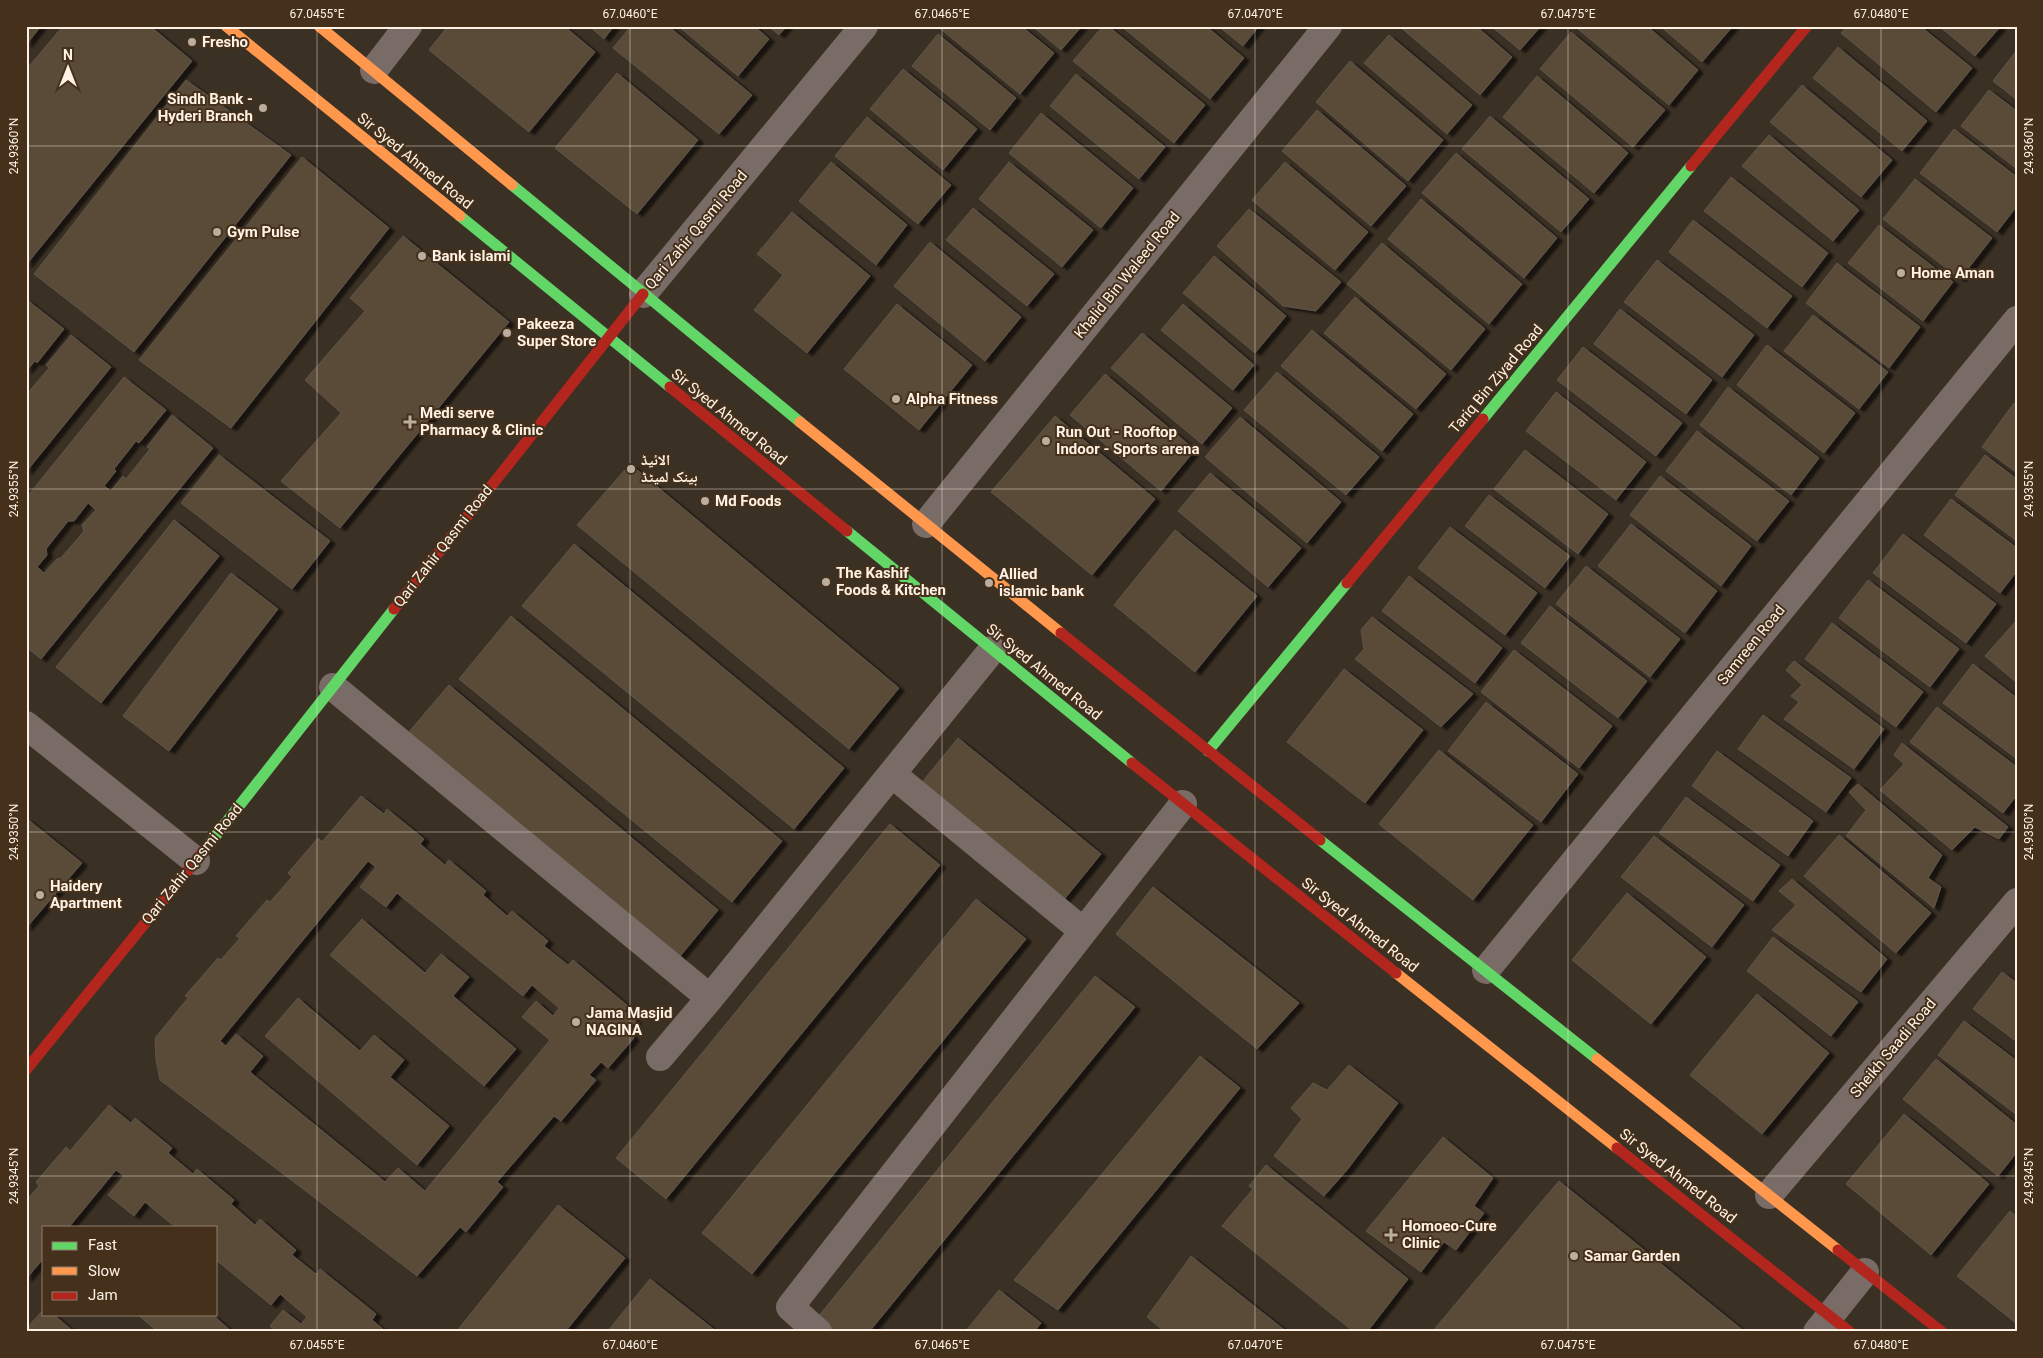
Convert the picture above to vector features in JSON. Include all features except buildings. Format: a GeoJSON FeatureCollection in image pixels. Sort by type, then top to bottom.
{"type":"FeatureCollection","features":[{"type":"Feature","properties":{"kind":"street","name":"Sir Syed Ahmed Road"},"geometry":{"type":"LineString","coordinates":[[226,26],[992,650],[1833,1326]]}},
{"type":"Feature","properties":{"kind":"street"},"geometry":{"type":"LineString","coordinates":[[319,26],[643,294],[1208,751],[1942,1332]]}},
{"type":"Feature","properties":{"kind":"street"},"geometry":{"type":"LineString","coordinates":[[374,70],[408,26]]}},
{"type":"Feature","properties":{"kind":"street","name":"Qari Zahir Qasmi Road"},"geometry":{"type":"LineString","coordinates":[[26,1070],[196,861],[643,294],[864,26]]}},
{"type":"Feature","properties":{"kind":"street","name":"Khalid Bin Waleed Road"},"geometry":{"type":"LineString","coordinates":[[926,524],[1328,26]]}},
{"type":"Feature","properties":{"kind":"street","name":"Tariq Bin Ziyad Road"},"geometry":{"type":"LineString","coordinates":[[1208,751],[1807,26]]}},
{"type":"Feature","properties":{"kind":"street","name":"Samreen Road"},"geometry":{"type":"LineString","coordinates":[[1486,970],[2017,320]]}},
{"type":"Feature","properties":{"kind":"street"},"geometry":{"type":"LineString","coordinates":[[660,1058],[992,650]]}},
{"type":"Feature","properties":{"kind":"street"},"geometry":{"type":"LineString","coordinates":[[333,687],[710,998]]}},
{"type":"Feature","properties":{"kind":"street"},"geometry":{"type":"LineString","coordinates":[[26,725],[196,861]]}},
{"type":"Feature","properties":{"kind":"street"},"geometry":{"type":"LineString","coordinates":[[892,774],[1083,931]]}},
{"type":"Feature","properties":{"kind":"street"},"geometry":{"type":"LineString","coordinates":[[818,1332],[790,1307],[1183,804]]}},
{"type":"Feature","properties":{"kind":"street","name":"Sheikh Saadi Road"},"geometry":{"type":"LineString","coordinates":[[1769,1195],[2017,902]]}},
{"type":"Feature","properties":{"kind":"street"},"geometry":{"type":"LineString","coordinates":[[1833,1326],[1865,1272]]}},
{"type":"Feature","properties":{"kind":"traffic: fast"},"geometry":{"type":"LineString","coordinates":[[1483,419],[1691,166]]}},
{"type":"Feature","properties":{"kind":"traffic: fast"},"geometry":{"type":"LineString","coordinates":[[512,185],[800,422]]}},
{"type":"Feature","properties":{"kind":"traffic: fast"},"geometry":{"type":"LineString","coordinates":[[460,216],[670,387]]}},
{"type":"Feature","properties":{"kind":"traffic: fast"},"geometry":{"type":"LineString","coordinates":[[847,531],[1132,763]]}},
{"type":"Feature","properties":{"kind":"traffic: fast"},"geometry":{"type":"LineString","coordinates":[[1208,751],[1347,583]]}},
{"type":"Feature","properties":{"kind":"traffic: fast"},"geometry":{"type":"LineString","coordinates":[[210,843],[394,609]]}},
{"type":"Feature","properties":{"kind":"traffic: fast"},"geometry":{"type":"LineString","coordinates":[[1320,840],[1597,1059]]}},
{"type":"Feature","properties":{"kind":"traffic: slow"},"geometry":{"type":"LineString","coordinates":[[226,26],[460,216]]}},
{"type":"Feature","properties":{"kind":"traffic: slow"},"geometry":{"type":"LineString","coordinates":[[319,26],[512,185]]}},
{"type":"Feature","properties":{"kind":"traffic: slow"},"geometry":{"type":"LineString","coordinates":[[800,422],[1061,633]]}},
{"type":"Feature","properties":{"kind":"traffic: slow"},"geometry":{"type":"LineString","coordinates":[[1396,973],[1617,1148]]}},
{"type":"Feature","properties":{"kind":"traffic: slow"},"geometry":{"type":"LineString","coordinates":[[1597,1059],[1838,1250]]}},
{"type":"Feature","properties":{"kind":"traffic: jam"},"geometry":{"type":"LineString","coordinates":[[1691,166],[1807,26]]}},
{"type":"Feature","properties":{"kind":"traffic: jam"},"geometry":{"type":"LineString","coordinates":[[394,609],[643,294]]}},
{"type":"Feature","properties":{"kind":"traffic: jam"},"geometry":{"type":"LineString","coordinates":[[670,387],[847,531]]}},
{"type":"Feature","properties":{"kind":"traffic: jam"},"geometry":{"type":"LineString","coordinates":[[1347,583],[1483,419]]}},
{"type":"Feature","properties":{"kind":"traffic: jam"},"geometry":{"type":"LineString","coordinates":[[1061,633],[1320,840]]}},
{"type":"Feature","properties":{"kind":"traffic: jam"},"geometry":{"type":"LineString","coordinates":[[1132,763],[1396,973]]}},
{"type":"Feature","properties":{"kind":"traffic: jam"},"geometry":{"type":"LineString","coordinates":[[26,1070],[210,843]]}},
{"type":"Feature","properties":{"kind":"traffic: jam"},"geometry":{"type":"LineString","coordinates":[[1617,1148],[1850,1332]]}},
{"type":"Feature","properties":{"kind":"traffic: jam"},"geometry":{"type":"LineString","coordinates":[[1838,1250],[1942,1332]]}},
{"type":"Feature","properties":{"kind":"place","name":"Fresho"},"geometry":{"type":"Point","coordinates":[192,42]}},
{"type":"Feature","properties":{"kind":"place","name":"Sindh Bank - Hyderi Branch"},"geometry":{"type":"Point","coordinates":[263,108]}},
{"type":"Feature","properties":{"kind":"place","name":"Gym Pulse"},"geometry":{"type":"Point","coordinates":[217,232]}},
{"type":"Feature","properties":{"kind":"place","name":"Bank islami"},"geometry":{"type":"Point","coordinates":[422,256]}},
{"type":"Feature","properties":{"kind":"place","name":"Home Aman"},"geometry":{"type":"Point","coordinates":[1901,273]}},
{"type":"Feature","properties":{"kind":"place","name":"Pakeeza Super Store"},"geometry":{"type":"Point","coordinates":[507,333]}},
{"type":"Feature","properties":{"kind":"place","name":"Alpha Fitness"},"geometry":{"type":"Point","coordinates":[896,399]}},
{"type":"Feature","properties":{"kind":"place","name":"Medi serve Pharmacy & Clinic"},"geometry":{"type":"Point","coordinates":[410,422]}},
{"type":"Feature","properties":{"kind":"place","name":"Run Out - Rooftop Indoor - Sports arena"},"geometry":{"type":"Point","coordinates":[1046,441]}},
{"type":"Feature","properties":{"kind":"place","name":"الائیڈ بینک لمیٹڈ"},"geometry":{"type":"Point","coordinates":[631,469]}},
{"type":"Feature","properties":{"kind":"place","name":"Md Foods"},"geometry":{"type":"Point","coordinates":[705,501]}},
{"type":"Feature","properties":{"kind":"place","name":"The Kashif Foods & Kitchen"},"geometry":{"type":"Point","coordinates":[826,582]}},
{"type":"Feature","properties":{"kind":"place","name":"Allied islamic bank"},"geometry":{"type":"Point","coordinates":[989,583]}},
{"type":"Feature","properties":{"kind":"place","name":"Haidery Apartment"},"geometry":{"type":"Point","coordinates":[40,895]}},
{"type":"Feature","properties":{"kind":"place","name":"Jama Masjid NAGINA"},"geometry":{"type":"Point","coordinates":[576,1022]}},
{"type":"Feature","properties":{"kind":"place","name":"Homoeo-Cure Clinic"},"geometry":{"type":"Point","coordinates":[1391,1235]}},
{"type":"Feature","properties":{"kind":"place","name":"Samar Garden"},"geometry":{"type":"Point","coordinates":[1574,1256]}}]}
